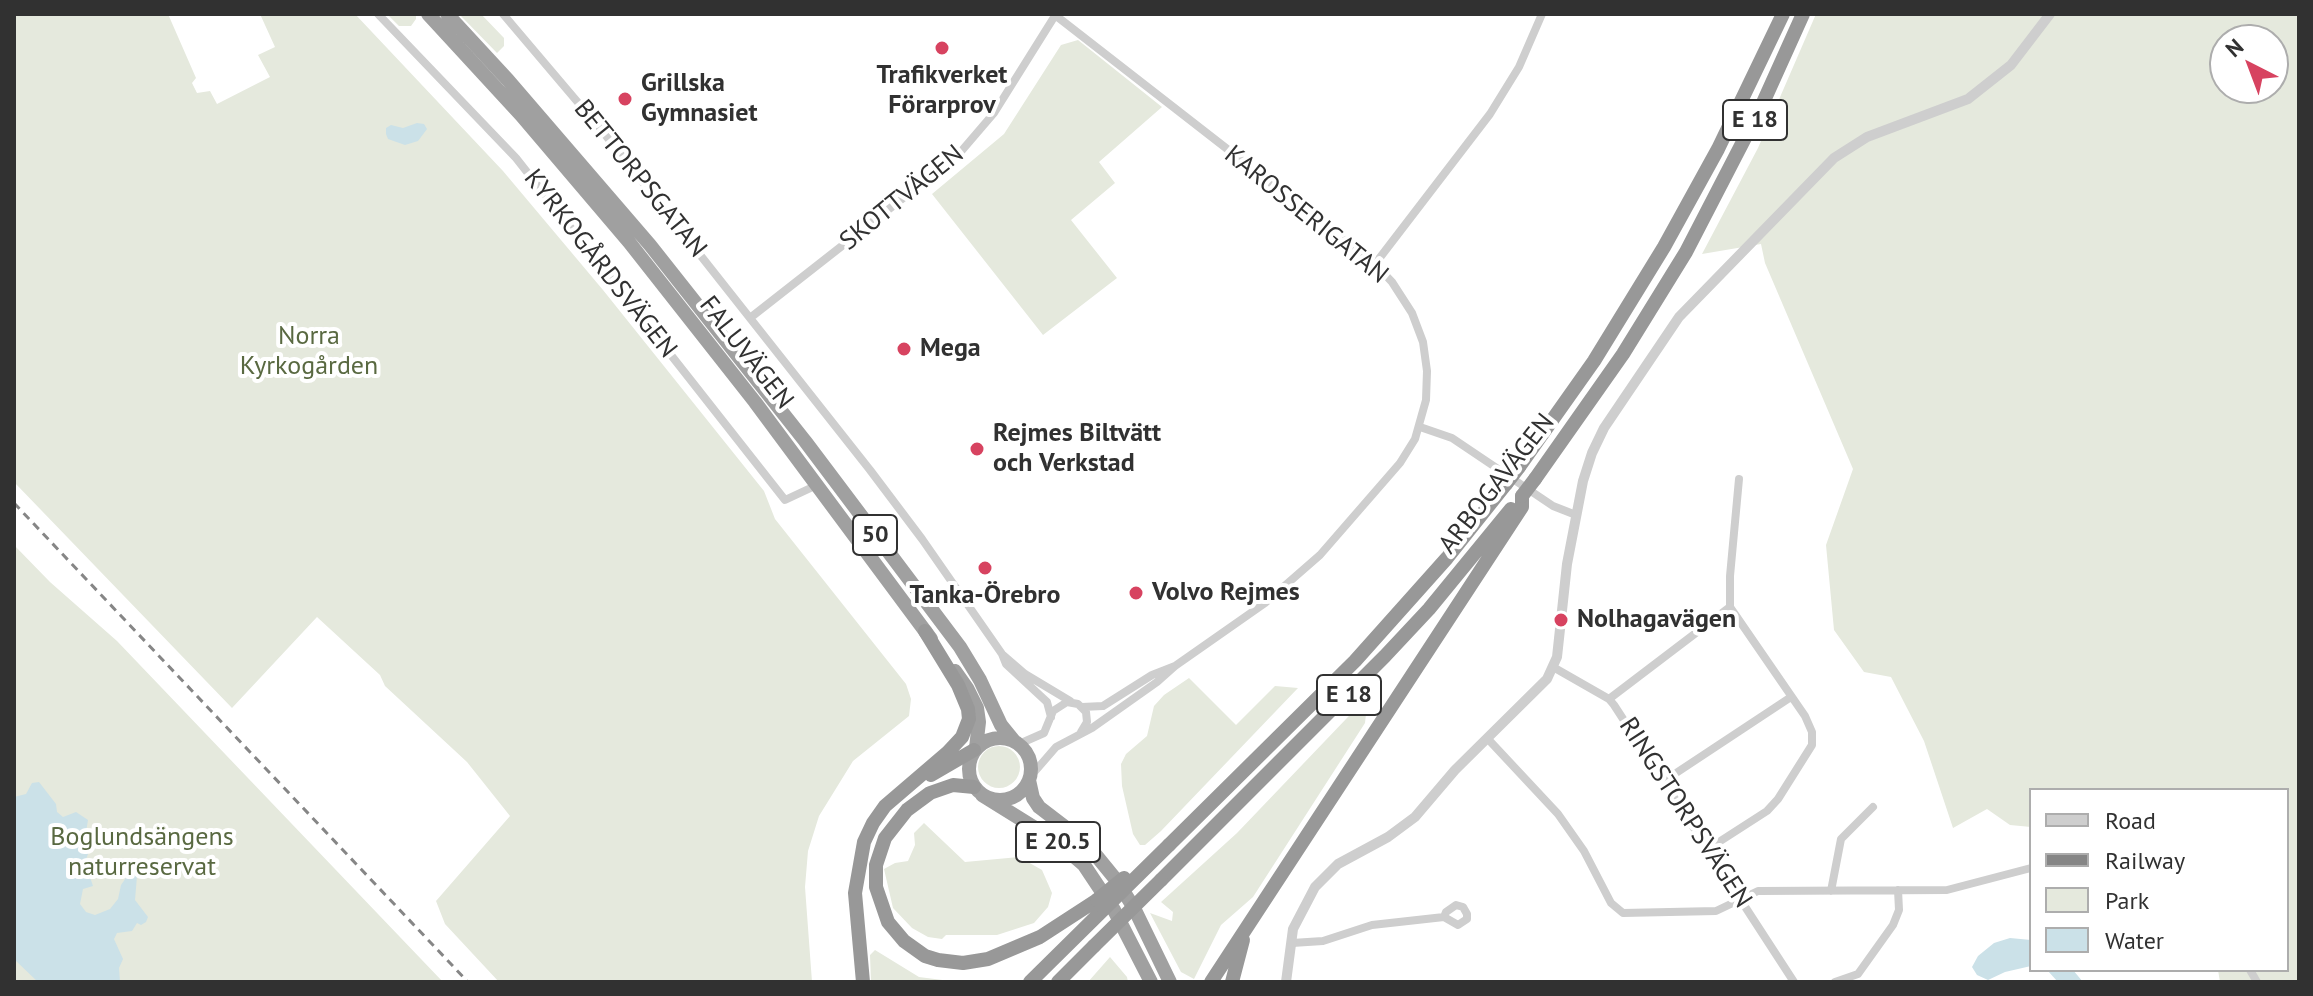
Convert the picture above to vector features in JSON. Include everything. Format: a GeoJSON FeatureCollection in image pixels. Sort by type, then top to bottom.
{"type":"FeatureCollection","features":[{"type":"Feature","properties":{"kind":"highway","name":"FALUVÄGEN"},"geometry":{"type":"LineString","coordinates":[[428,14],[521,115],[707,328]]}},
{"type":"Feature","properties":{"kind":"highway","name":"FALUVÄGEN"},"geometry":{"type":"LineString","coordinates":[[447,14],[586,170],[951,635],[980,680],[1001,725],[1016,742]]}},
{"type":"Feature","properties":{"kind":"highway","name":"ARBOGAVÄGEN"},"geometry":{"type":"LineString","coordinates":[[1100,905],[1122,892],[1355,661],[1447,558],[1506,484],[1594,361],[1664,247],[1718,149],[1783,14]]}},
{"type":"Feature","properties":{"kind":"highway","name":"ARBOGAVÄGEN"},"geometry":{"type":"LineString","coordinates":[[1128,914],[1376,666],[1437,600],[1535,479],[1617,364],[1686,252],[1737,156],[1803,14]]}},
{"type":"Feature","properties":{"kind":"highway","name":"FALUVÄGEN"},"geometry":{"type":"LineString","coordinates":[[718,342],[817,485],[972,697],[979,722],[975,749]]}},
{"type":"Feature","properties":{"kind":"highway","name":"E 18"},"geometry":{"type":"LineString","coordinates":[[1211,982],[1522,507],[1522,496]]}},
{"type":"Feature","properties":{"kind":"highway","name":"50"},"geometry":{"type":"LineString","coordinates":[[863,982],[855,906],[860,855],[868,833],[879,814],[956,744],[969,719],[958,685],[925,631]]}},
{"type":"Feature","properties":{"kind":"highway","name":"50"},"geometry":{"type":"LineString","coordinates":[[909,785],[992,738],[1003,737],[1016,742]]}},
{"type":"Feature","properties":{"kind":"highway","name":"E 20.5"},"geometry":{"type":"LineString","coordinates":[[1016,742],[1029,758],[1033,798],[1039,807],[1096,853],[1128,914],[1170,982]]}},
{"type":"Feature","properties":{"kind":"highway"},"geometry":{"type":"LineString","coordinates":[[975,749],[968,772],[978,791]]}},
{"type":"Feature","properties":{"kind":"highway","name":"E 18"},"geometry":{"type":"LineString","coordinates":[[1029,778],[1021,792],[1007,799],[993,799],[978,791],[953,785],[930,793],[907,810],[885,838],[876,865],[876,887],[888,922],[914,949],[938,960],[963,963],[988,959],[1040,937],[1100,905]]}},
{"type":"Feature","properties":{"kind":"highway","name":"E 20.5"},"geometry":{"type":"LineString","coordinates":[[978,791],[1073,854],[1092,874],[1128,914],[1151,982]]}},
{"type":"Feature","properties":{"kind":"highway","name":"E 18"},"geometry":{"type":"LineString","coordinates":[[1030,982],[1100,905],[1169,845]]}},
{"type":"Feature","properties":{"kind":"highway","name":"E 18"},"geometry":{"type":"LineString","coordinates":[[1058,982],[1128,914]]}},
{"type":"Feature","properties":{"kind":"highway","name":"E 18"},"geometry":{"type":"LineString","coordinates":[[1232,982],[1244,945],[1243,932]]}},
{"type":"Feature","properties":{"kind":"street","name":"KYRKOGÅRDSVÄGEN"},"geometry":{"type":"LineString","coordinates":[[378,14],[516,158],[785,500],[817,485]]}},
{"type":"Feature","properties":{"kind":"street","name":"BETTORPSGATAN"},"geometry":{"type":"LineString","coordinates":[[503,14],[560,79],[750,318],[922,539],[1011,670],[1047,702],[1051,717]]}},
{"type":"Feature","properties":{"kind":"street"},"geometry":{"type":"LineString","coordinates":[[1375,264],[1490,114],[1519,67],[1542,14]]}},
{"type":"Feature","properties":{"kind":"street"},"geometry":{"type":"LineString","coordinates":[[1286,982],[1293,929],[1306,901],[1327,874],[1338,864],[1388,837],[1415,817],[1536,690],[1553,667],[1557,657],[1567,564],[1587,466],[1601,434],[1662,340],[1691,304],[1834,158],[1867,137],[1968,99],[2011,65],[2050,14]]}},
{"type":"Feature","properties":{"kind":"street","name":"SKOTTVÄGEN"},"geometry":{"type":"LineString","coordinates":[[750,318],[958,155],[994,113],[1055,15]]}},
{"type":"Feature","properties":{"kind":"street","name":"KAROSSERIGATAN"},"geometry":{"type":"LineString","coordinates":[[1029,778],[1051,751],[1157,682],[1265,603],[1320,555],[1400,463],[1420,427],[1426,400],[1427,371],[1423,342],[1412,313],[1392,282],[1375,264],[1055,15]]}},
{"type":"Feature","properties":{"kind":"street"},"geometry":{"type":"LineString","coordinates":[[1420,427],[1452,438],[1553,506],[1576,515]]}},
{"type":"Feature","properties":{"kind":"street"},"geometry":{"type":"LineString","coordinates":[[1708,849],[1767,811],[1783,792],[1813,739],[1805,716],[1730,607],[1739,479]]}},
{"type":"Feature","properties":{"kind":"street"},"geometry":{"type":"LineString","coordinates":[[1609,699],[1730,607]]}},
{"type":"Feature","properties":{"kind":"street","name":"BETTORPSGATAN"},"geometry":{"type":"LineString","coordinates":[[1002,654],[1025,674],[1070,701]]}},
{"type":"Feature","properties":{"kind":"street","name":"KAROSSERIGATAN"},"geometry":{"type":"LineString","coordinates":[[1082,707],[1103,706],[1152,675],[1175,666]]}},
{"type":"Feature","properties":{"kind":"street","name":"RINGSTORPSVÄGEN"},"geometry":{"type":"LineString","coordinates":[[1553,667],[1609,699],[1794,982]]}},
{"type":"Feature","properties":{"kind":"street"},"geometry":{"type":"LineString","coordinates":[[1664,781],[1791,697]]}},
{"type":"Feature","properties":{"kind":"street"},"geometry":{"type":"LineString","coordinates":[[1016,742],[1044,733],[1059,705],[1070,701],[1086,712],[1087,722],[1081,733]]}},
{"type":"Feature","properties":{"kind":"street"},"geometry":{"type":"LineString","coordinates":[[1487,738],[1558,814],[1584,851],[1616,909],[1623,913],[1716,911],[1758,891],[1947,890],[2029,869]]}},
{"type":"Feature","properties":{"kind":"street"},"geometry":{"type":"LineString","coordinates":[[1831,891],[1841,839],[1873,807]]}},
{"type":"Feature","properties":{"kind":"street"},"geometry":{"type":"LineString","coordinates":[[1835,982],[1858,974],[1893,925],[1899,910],[1898,890]]}},
{"type":"Feature","properties":{"kind":"street"},"geometry":{"type":"LineString","coordinates":[[1292,943],[1323,941],[1372,925],[1444,917]]}},
{"type":"Feature","properties":{"kind":"green space","name":"Norra Kyrkogården"},"geometry":{"type":"Polygon","coordinates":[[[14,14],[168,14],[196,78],[192,83],[197,93],[210,91],[217,104],[270,77],[258,55],[275,47],[260,14],[355,14],[503,171],[603,290],[764,491],[775,519],[906,684],[911,699],[909,716],[853,761],[819,816],[808,851],[805,887],[812,982],[499,982],[445,924],[436,901],[510,816],[467,762],[317,617],[232,708],[14,482],[14,14]]]}},
{"type":"Feature","properties":{"kind":"green space"},"geometry":{"type":"Polygon","coordinates":[[[387,14],[416,14],[416,19],[411,26],[399,26],[387,14]]]}},
{"type":"Feature","properties":{"kind":"green space"},"geometry":{"type":"Polygon","coordinates":[[[459,14],[481,14],[504,38],[504,46],[497,53],[459,14]]]}},
{"type":"Feature","properties":{"kind":"green space"},"geometry":{"type":"Polygon","coordinates":[[[1816,14],[2299,14],[2299,982],[2220,982],[2218,972],[2289,972],[2289,788],[2029,788],[2029,827],[2010,825],[1987,809],[1953,828],[1924,741],[1891,677],[1864,672],[1834,630],[1826,545],[1853,469],[1765,263],[1761,244],[1702,254],[1758,148],[1816,14]]]}},
{"type":"Feature","properties":{"kind":"green space"},"geometry":{"type":"Polygon","coordinates":[[[1078,40],[1162,107],[1099,162],[1115,183],[1071,220],[1117,278],[1043,335],[932,194],[1004,134],[1061,45],[1078,40]]]}},
{"type":"Feature","properties":{"kind":"green space","name":"Boglundsängens naturreservat"},"geometry":{"type":"Polygon","coordinates":[[[14,545],[50,582],[117,641],[443,982],[14,982],[14,545]]]}},
{"type":"Feature","properties":{"kind":"green space"},"geometry":{"type":"Polygon","coordinates":[[[1189,678],[1236,725],[1275,686],[1298,688],[1161,831],[1145,845],[1140,845],[1133,834],[1122,786],[1121,764],[1126,754],[1147,736],[1154,706],[1189,678]]]}},
{"type":"Feature","properties":{"kind":"green space"},"geometry":{"type":"Polygon","coordinates":[[[1368,696],[1365,723],[1253,897],[1221,925],[1194,979],[1181,972],[1150,913],[1172,921],[1173,912],[1161,902],[1237,833],[1368,696]]]}},
{"type":"Feature","properties":{"kind":"green space"},"geometry":{"type":"Polygon","coordinates":[[[999,746],[1014,752],[1020,767],[1014,782],[999,788],[984,782],[978,767],[984,752],[999,746]]]}},
{"type":"Feature","properties":{"kind":"green space"},"geometry":{"type":"Polygon","coordinates":[[[924,823],[965,862],[1019,857],[1042,870],[1052,893],[1048,907],[1034,923],[997,935],[946,935],[942,939],[928,937],[912,928],[893,908],[884,869],[908,861],[915,845],[914,833],[924,823]]]}},
{"type":"Feature","properties":{"kind":"green space"},"geometry":{"type":"Polygon","coordinates":[[[875,950],[919,977],[958,982],[871,982],[870,955],[875,950]]]}},
{"type":"Feature","properties":{"kind":"green space"},"geometry":{"type":"Polygon","coordinates":[[[1110,957],[1128,982],[1088,982],[1110,957]]]}},
{"type":"Feature","properties":{"kind":"water"},"geometry":{"type":"Polygon","coordinates":[[[424,124],[427,129],[418,141],[405,145],[388,139],[386,128],[391,125],[403,128],[424,124]]]}},
{"type":"Feature","properties":{"kind":"water"},"geometry":{"type":"Polygon","coordinates":[[[39,782],[63,817],[76,812],[88,820],[86,832],[91,846],[85,862],[93,886],[83,889],[80,904],[86,912],[95,915],[110,909],[130,872],[137,876],[135,900],[148,917],[141,925],[137,923],[132,931],[117,933],[114,939],[123,959],[119,968],[120,982],[38,982],[14,959],[14,797],[26,794],[32,783],[39,782]]]}},
{"type":"Feature","properties":{"kind":"water"},"geometry":{"type":"Polygon","coordinates":[[[2010,938],[2029,940],[2029,966],[1988,980],[1977,975],[1972,967],[1978,956],[1994,943],[2010,938]]]}},
{"type":"Feature","properties":{"kind":"water"},"geometry":{"type":"Polygon","coordinates":[[[2049,972],[2075,972],[2083,982],[2058,982],[2049,972]]]}},
{"type":"Feature","properties":{"kind":"railway"},"geometry":{"type":"LineString","coordinates":[[14,503],[468,982]]}},
{"type":"Feature","properties":{"kind":"place","name":"Trafikverket Förarprov"},"geometry":{"type":"Point","coordinates":[942,48]}},
{"type":"Feature","properties":{"kind":"place","name":"Grillska Gymnasiet"},"geometry":{"type":"Point","coordinates":[625,99]}},
{"type":"Feature","properties":{"kind":"place","name":"Mega"},"geometry":{"type":"Point","coordinates":[904,349]}},
{"type":"Feature","properties":{"kind":"place","name":"Rejmes Biltvätt och Verkstad"},"geometry":{"type":"Point","coordinates":[977,449]}},
{"type":"Feature","properties":{"kind":"place","name":"Tanka-Örebro"},"geometry":{"type":"Point","coordinates":[985,568]}},
{"type":"Feature","properties":{"kind":"place","name":"Volvo Rejmes"},"geometry":{"type":"Point","coordinates":[1136,593]}},
{"type":"Feature","properties":{"kind":"place","name":"Nolhagavägen"},"geometry":{"type":"Point","coordinates":[1561,620]}}]}
